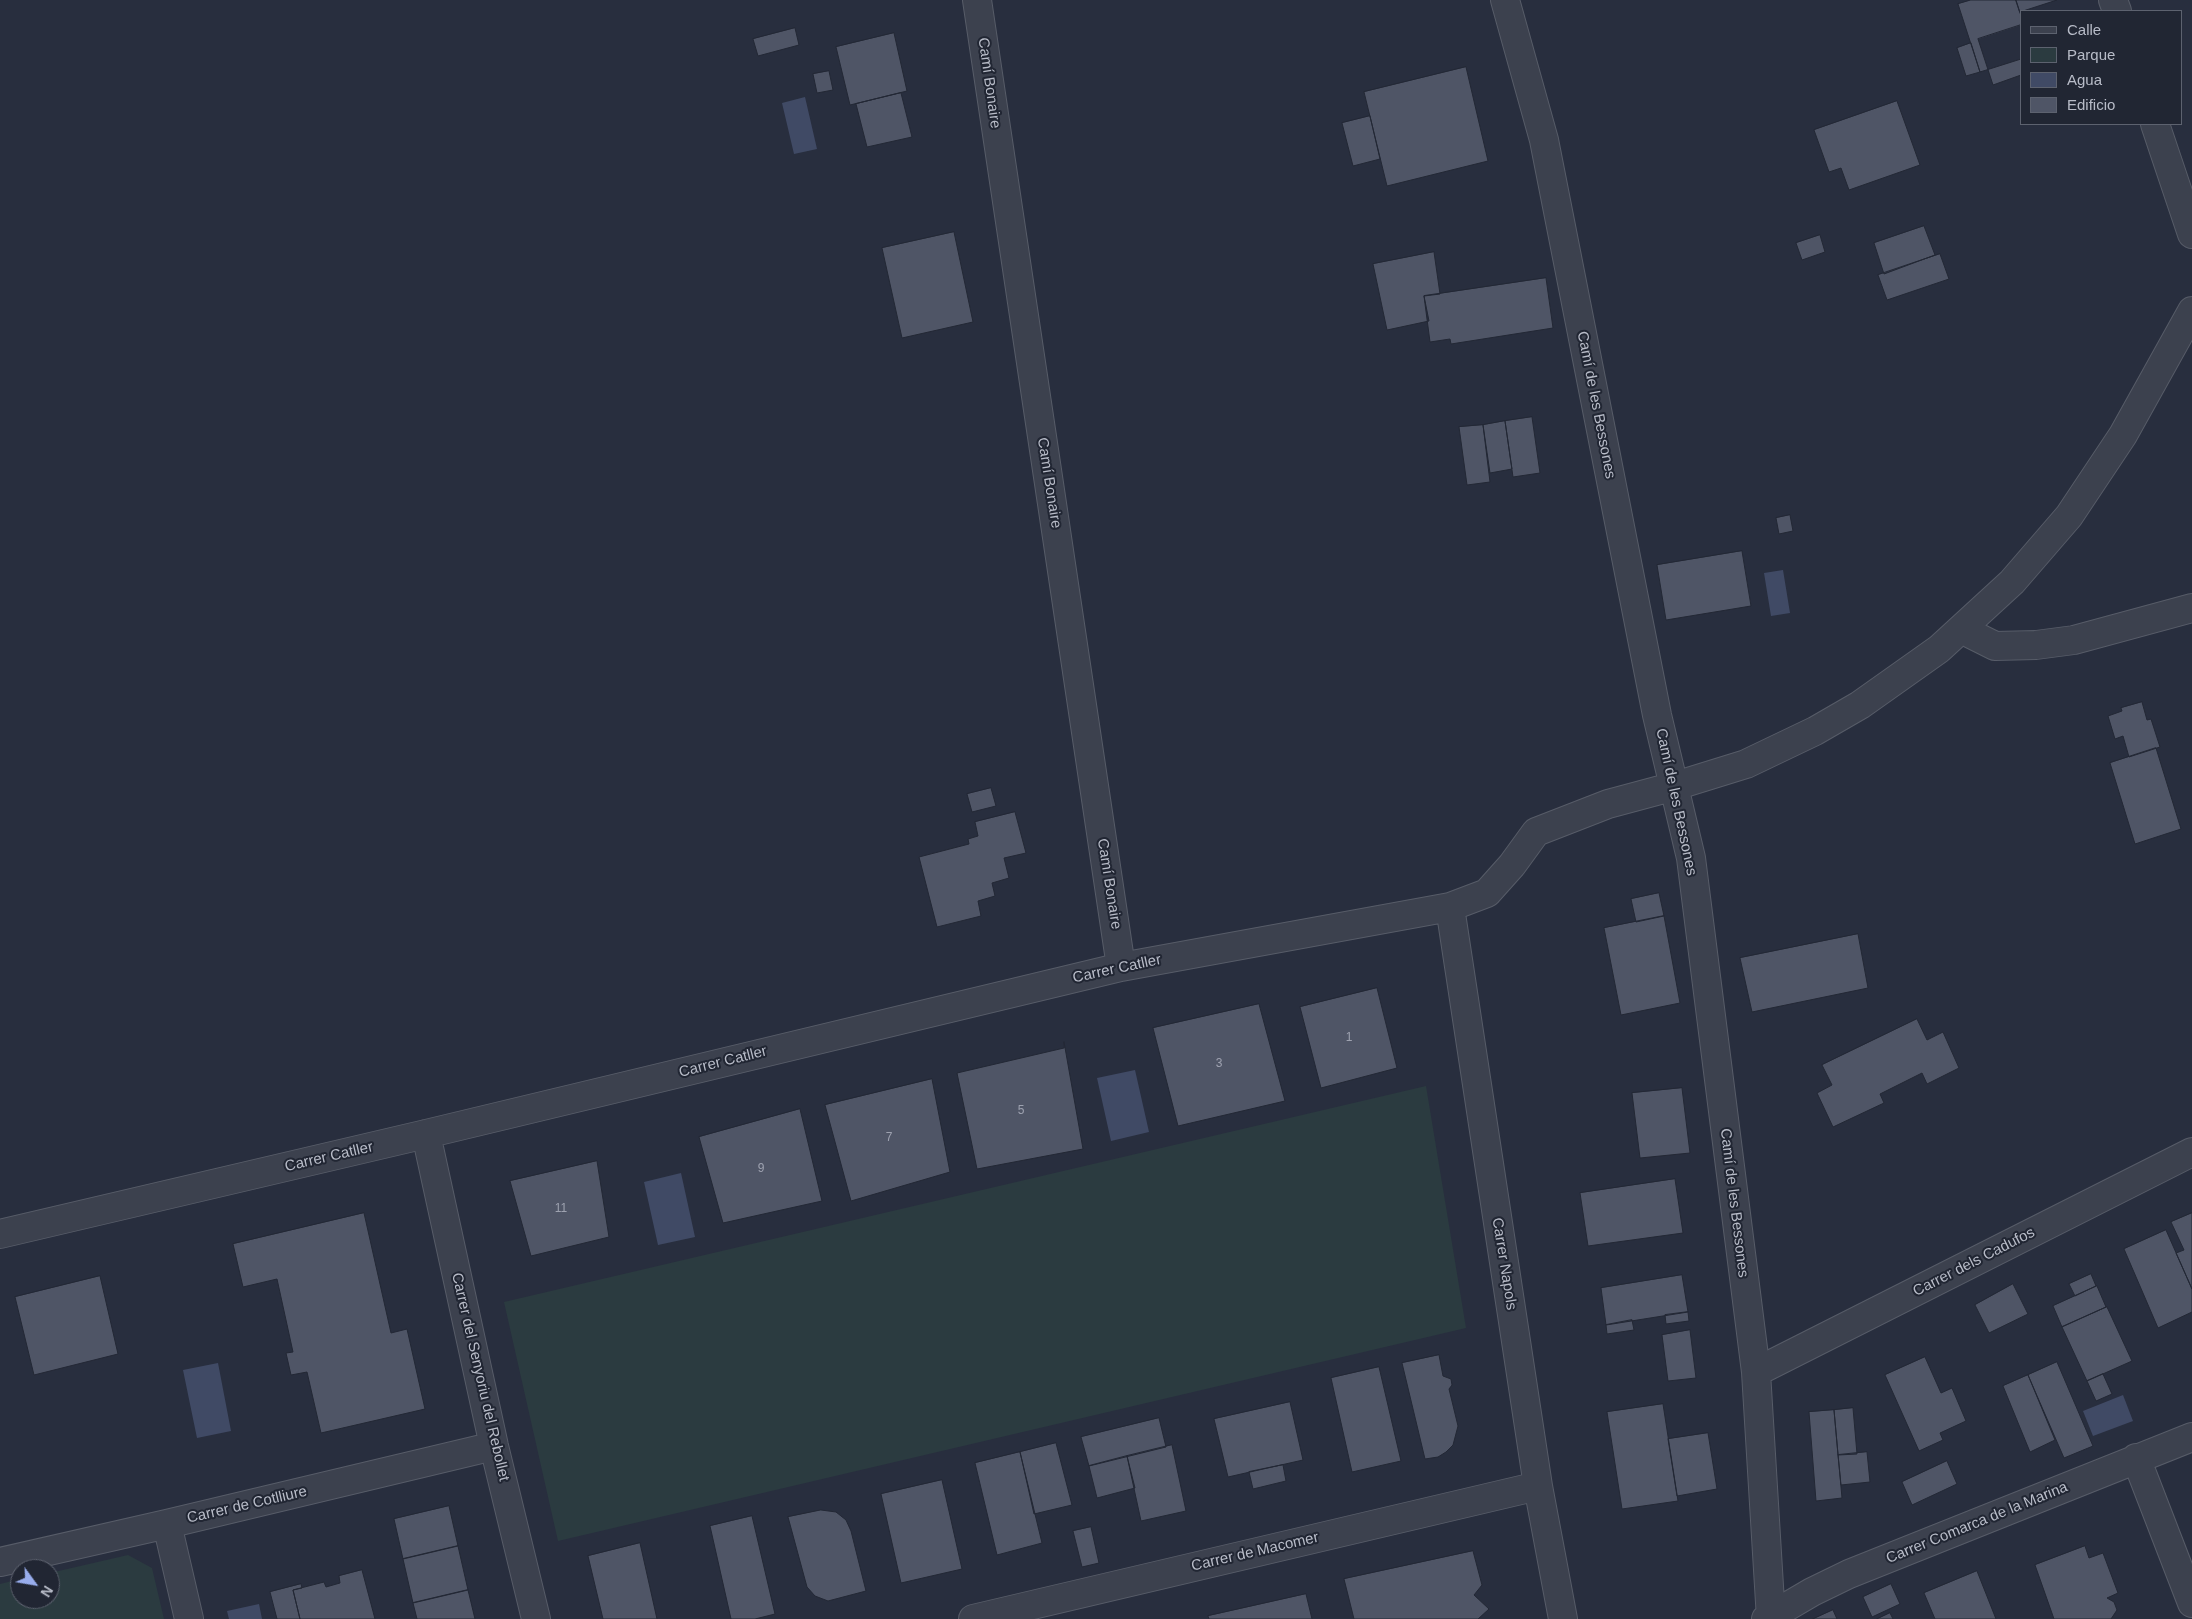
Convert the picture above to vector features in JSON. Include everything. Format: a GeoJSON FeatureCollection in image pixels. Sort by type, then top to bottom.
{"type":"FeatureCollection","features":[{"type":"Feature","properties":{"kind":"street","name":"Camí Bonaire"},"geometry":{"type":"LineString","coordinates":[[977,0],[1121,967]]}},
{"type":"Feature","properties":{"kind":"street","name":"Camí de les Bessones"},"geometry":{"type":"LineString","coordinates":[[1505,0],[1544,140],[1655,706],[1676,786],[1691,858],[1756,1372],[1769,1618]]}},
{"type":"Feature","properties":{"kind":"street"},"geometry":{"type":"LineString","coordinates":[[2155,125],[2192,234]]}},
{"type":"Feature","properties":{"kind":"street","name":"Carrer Catller"},"geometry":{"type":"LineString","coordinates":[[0,1234],[1121,967],[1450,907],[1487,893],[1512,865],[1536,832],[1608,804],[1676,786],[1746,764],[1815,731],[1908,673],[1939,649],[2012,582],[2070,516],[2123,435],[2192,311]]}},
{"type":"Feature","properties":{"kind":"street"},"geometry":{"type":"LineString","coordinates":[[1964,626],[1971,634],[1995,646],[2036,645],[2074,640],[2192,608]]}},
{"type":"Feature","properties":{"kind":"street","name":"Carrer Napols"},"geometry":{"type":"LineString","coordinates":[[1450,907],[1538,1486],[1563,1619]]}},
{"type":"Feature","properties":{"kind":"street","name":"Carrer del Senyoriu del Rebollet"},"geometry":{"type":"LineString","coordinates":[[426,1134],[494,1446],[536,1619]]}},
{"type":"Feature","properties":{"kind":"street","name":"Carrer dels Cadufos"},"geometry":{"type":"LineString","coordinates":[[1756,1372],[2192,1152]]}},
{"type":"Feature","properties":{"kind":"street","name":"Carrer Comarca de la Marina"},"geometry":{"type":"LineString","coordinates":[[1769,1618],[1812,1592],[1849,1574],[2136,1458],[2192,1438]]}},
{"type":"Feature","properties":{"kind":"street","name":"Carrer de Cotlliure"},"geometry":{"type":"LineString","coordinates":[[0,1562],[494,1446]]}},
{"type":"Feature","properties":{"kind":"street"},"geometry":{"type":"LineString","coordinates":[[2136,1458],[2192,1603]]}},
{"type":"Feature","properties":{"kind":"street","name":"Carrer de Macomer"},"geometry":{"type":"LineString","coordinates":[[973,1619],[1538,1486]]}},
{"type":"Feature","properties":{"kind":"street"},"geometry":{"type":"LineString","coordinates":[[167,1524],[189,1619]]}},
{"type":"Feature","properties":{"kind":"green space"},"geometry":{"type":"Polygon","coordinates":[[[1426,1086],[1466,1328],[558,1541],[504,1302],[1426,1086]]]}},
{"type":"Feature","properties":{"kind":"green space"},"geometry":{"type":"Polygon","coordinates":[[[128,1555],[152,1568],[164,1619],[0,1619],[0,1584],[10,1582],[10,1609],[60,1609],[60,1571],[128,1555]]]}},
{"type":"Feature","properties":{"kind":"water"},"geometry":{"type":"Polygon","coordinates":[[[805,97],[817,149],[794,154],[782,103],[805,97]]]}},
{"type":"Feature","properties":{"kind":"water"},"geometry":{"type":"Polygon","coordinates":[[[1783,570],[1790,613],[1771,616],[1764,573],[1783,570]]]}},
{"type":"Feature","properties":{"kind":"water"},"geometry":{"type":"Polygon","coordinates":[[[1135,1070],[1149,1132],[1111,1141],[1097,1078],[1135,1070]]]}},
{"type":"Feature","properties":{"kind":"water"},"geometry":{"type":"Polygon","coordinates":[[[681,1173],[695,1237],[658,1245],[644,1182],[681,1173]]]}},
{"type":"Feature","properties":{"kind":"water"},"geometry":{"type":"Polygon","coordinates":[[[218,1363],[231,1431],[197,1438],[183,1370],[218,1363]]]}},
{"type":"Feature","properties":{"kind":"water"},"geometry":{"type":"Polygon","coordinates":[[[2123,1395],[2133,1421],[2093,1436],[2083,1411],[2123,1395]]]}},
{"type":"Feature","properties":{"kind":"water"},"geometry":{"type":"Polygon","coordinates":[[[259,1604],[262,1619],[229,1619],[227,1611],[259,1604]]]}},
{"type":"Feature","properties":{"kind":"building"},"geometry":{"type":"Polygon","coordinates":[[[1971,0],[2016,0],[2020,13],[2020,59],[1980,72],[1958,4],[1971,0]]]}},
{"type":"Feature","properties":{"kind":"building"},"geometry":{"type":"Polygon","coordinates":[[[2016,0],[2057,0],[2026,10],[2020,10],[2020,12],[2016,0]]]}},
{"type":"Feature","properties":{"kind":"building"},"geometry":{"type":"Polygon","coordinates":[[[2020,25],[2020,75],[1993,85],[1978,39],[2020,25]]]}},
{"type":"Feature","properties":{"kind":"building"},"geometry":{"type":"Polygon","coordinates":[[[795,28],[799,45],[758,56],[753,39],[795,28]]]}},
{"type":"Feature","properties":{"kind":"building"},"geometry":{"type":"Polygon","coordinates":[[[894,33],[907,91],[850,105],[836,47],[894,33]]]}},
{"type":"Feature","properties":{"kind":"building"},"geometry":{"type":"Polygon","coordinates":[[[1971,43],[1980,72],[1966,76],[1957,48],[1971,43]]]}},
{"type":"Feature","properties":{"kind":"building"},"geometry":{"type":"Polygon","coordinates":[[[1466,67],[1488,161],[1387,186],[1364,92],[1466,67]]]}},
{"type":"Feature","properties":{"kind":"building"},"geometry":{"type":"Polygon","coordinates":[[[829,71],[833,90],[817,93],[813,74],[829,71]]]}},
{"type":"Feature","properties":{"kind":"building"},"geometry":{"type":"Polygon","coordinates":[[[901,93],[912,137],[867,147],[856,104],[901,93]]]}},
{"type":"Feature","properties":{"kind":"building"},"geometry":{"type":"Polygon","coordinates":[[[1897,101],[1920,165],[1849,190],[1841,168],[1829,172],[1814,130],[1897,101]]]}},
{"type":"Feature","properties":{"kind":"building"},"geometry":{"type":"Polygon","coordinates":[[[1370,116],[1380,159],[1353,166],[1342,123],[1370,116]]]}},
{"type":"Feature","properties":{"kind":"building"},"geometry":{"type":"Polygon","coordinates":[[[1924,226],[1935,255],[1884,274],[1874,243],[1924,226]]]}},
{"type":"Feature","properties":{"kind":"building"},"geometry":{"type":"Polygon","coordinates":[[[954,232],[973,322],[902,338],[882,248],[954,232]]]}},
{"type":"Feature","properties":{"kind":"building"},"geometry":{"type":"Polygon","coordinates":[[[1820,235],[1825,252],[1802,260],[1796,243],[1820,235]]]}},
{"type":"Feature","properties":{"kind":"building"},"geometry":{"type":"Polygon","coordinates":[[[1434,252],[1440,294],[1424,296],[1429,321],[1387,330],[1373,264],[1434,252]]]}},
{"type":"Feature","properties":{"kind":"building"},"geometry":{"type":"Polygon","coordinates":[[[1940,254],[1949,279],[1887,300],[1878,275],[1940,254]]]}},
{"type":"Feature","properties":{"kind":"building"},"geometry":{"type":"Polygon","coordinates":[[[1546,278],[1553,328],[1451,344],[1450,339],[1430,342],[1424,296],[1546,278]]]}},
{"type":"Feature","properties":{"kind":"building"},"geometry":{"type":"Polygon","coordinates":[[[1532,417],[1540,473],[1513,477],[1505,421],[1532,417]]]}},
{"type":"Feature","properties":{"kind":"building"},"geometry":{"type":"Polygon","coordinates":[[[1505,421],[1512,469],[1490,473],[1483,425],[1505,421]]]}},
{"type":"Feature","properties":{"kind":"building"},"geometry":{"type":"Polygon","coordinates":[[[1483,425],[1490,482],[1467,485],[1459,427],[1483,425]]]}},
{"type":"Feature","properties":{"kind":"building"},"geometry":{"type":"Polygon","coordinates":[[[1790,515],[1793,531],[1779,534],[1776,518],[1790,515]]]}},
{"type":"Feature","properties":{"kind":"building"},"geometry":{"type":"Polygon","coordinates":[[[1742,551],[1751,606],[1666,620],[1657,565],[1742,551]]]}},
{"type":"Feature","properties":{"kind":"building"},"geometry":{"type":"Polygon","coordinates":[[[2142,702],[2147,720],[2151,719],[2160,747],[2129,757],[2123,736],[2115,739],[2108,716],[2122,711],[2121,708],[2142,702]]]}},
{"type":"Feature","properties":{"kind":"building"},"geometry":{"type":"Polygon","coordinates":[[[2156,748],[2181,829],[2135,844],[2110,763],[2156,748]]]}},
{"type":"Feature","properties":{"kind":"building"},"geometry":{"type":"Polygon","coordinates":[[[991,788],[996,806],[972,812],[967,794],[991,788]]]}},
{"type":"Feature","properties":{"kind":"building"},"geometry":{"type":"Polygon","coordinates":[[[1015,812],[1026,853],[1004,858],[1009,878],[992,883],[995,896],[978,901],[981,916],[937,927],[919,857],[969,844],[968,839],[978,836],[975,822],[1015,812]]]}},
{"type":"Feature","properties":{"kind":"building"},"geometry":{"type":"Polygon","coordinates":[[[1659,893],[1664,916],[1636,922],[1631,899],[1659,893]]]}},
{"type":"Feature","properties":{"kind":"building"},"geometry":{"type":"Polygon","coordinates":[[[1664,916],[1680,1003],[1621,1015],[1604,928],[1664,916]]]}},
{"type":"Feature","properties":{"kind":"building"},"geometry":{"type":"Polygon","coordinates":[[[1858,934],[1868,988],[1752,1012],[1740,958],[1858,934]]]}},
{"type":"Feature","properties":{"kind":"building"},"geometry":{"type":"Polygon","coordinates":[[[1377,988],[1397,1068],[1321,1088],[1300,1007],[1377,988]]]}},
{"type":"Feature","properties":{"kind":"building"},"geometry":{"type":"Polygon","coordinates":[[[1259,1004],[1285,1101],[1178,1126],[1153,1028],[1259,1004]]]}},
{"type":"Feature","properties":{"kind":"building"},"geometry":{"type":"Polygon","coordinates":[[[1917,1019],[1927,1040],[1943,1032],[1959,1068],[1927,1084],[1922,1073],[1880,1094],[1884,1103],[1833,1127],[1817,1093],[1832,1085],[1822,1065],[1917,1019]]]}},
{"type":"Feature","properties":{"kind":"building"},"geometry":{"type":"Polygon","coordinates":[[[1064,1042],[1083,1149],[977,1169],[957,1073],[1064,1048],[1064,1042]]]}},
{"type":"Feature","properties":{"kind":"building"},"geometry":{"type":"Polygon","coordinates":[[[932,1079],[950,1172],[851,1201],[825,1105],[932,1079]]]}},
{"type":"Feature","properties":{"kind":"building"},"geometry":{"type":"Polygon","coordinates":[[[1682,1088],[1690,1153],[1640,1158],[1632,1093],[1682,1088]]]}},
{"type":"Feature","properties":{"kind":"building"},"geometry":{"type":"Polygon","coordinates":[[[800,1109],[822,1201],[723,1223],[699,1137],[800,1109]]]}},
{"type":"Feature","properties":{"kind":"building"},"geometry":{"type":"Polygon","coordinates":[[[597,1161],[609,1237],[531,1256],[510,1181],[597,1161]]]}},
{"type":"Feature","properties":{"kind":"building"},"geometry":{"type":"Polygon","coordinates":[[[1675,1179],[1683,1233],[1588,1246],[1580,1193],[1675,1179]]]}},
{"type":"Feature","properties":{"kind":"building"},"geometry":{"type":"Polygon","coordinates":[[[364,1213],[391,1333],[407,1329],[425,1409],[321,1433],[307,1372],[291,1375],[286,1353],[293,1352],[277,1279],[243,1287],[233,1244],[364,1213]]]}},
{"type":"Feature","properties":{"kind":"building"},"geometry":{"type":"Polygon","coordinates":[[[2192,1213],[2192,1289],[2176,1253],[2184,1250],[2171,1222],[2192,1213]]]}},
{"type":"Feature","properties":{"kind":"building"},"geometry":{"type":"Polygon","coordinates":[[[2166,1230],[2192,1289],[2192,1312],[2158,1328],[2124,1249],[2166,1230]]]}},
{"type":"Feature","properties":{"kind":"building"},"geometry":{"type":"Polygon","coordinates":[[[2091,1274],[2096,1286],[2075,1296],[2069,1284],[2091,1274]]]}},
{"type":"Feature","properties":{"kind":"building"},"geometry":{"type":"Polygon","coordinates":[[[1682,1275],[1688,1312],[1606,1325],[1601,1288],[1682,1275]]]}},
{"type":"Feature","properties":{"kind":"building"},"geometry":{"type":"Polygon","coordinates":[[[100,1276],[118,1354],[34,1375],[15,1297],[100,1276]]]}},
{"type":"Feature","properties":{"kind":"building"},"geometry":{"type":"Polygon","coordinates":[[[2013,1284],[2028,1314],[1989,1333],[1975,1305],[2013,1284]]]}},
{"type":"Feature","properties":{"kind":"building"},"geometry":{"type":"Polygon","coordinates":[[[2097,1286],[2106,1307],[2062,1327],[2053,1306],[2097,1286]]]}},
{"type":"Feature","properties":{"kind":"building"},"geometry":{"type":"Polygon","coordinates":[[[2107,1307],[2132,1361],[2087,1381],[2062,1327],[2107,1307]]]}},
{"type":"Feature","properties":{"kind":"building"},"geometry":{"type":"Polygon","coordinates":[[[1688,1312],[1689,1321],[1666,1324],[1665,1315],[1688,1312]]]}},
{"type":"Feature","properties":{"kind":"building"},"geometry":{"type":"Polygon","coordinates":[[[1632,1320],[1634,1330],[1607,1334],[1606,1325],[1632,1320]]]}},
{"type":"Feature","properties":{"kind":"building"},"geometry":{"type":"Polygon","coordinates":[[[1690,1330],[1696,1378],[1668,1381],[1662,1335],[1690,1330]]]}},
{"type":"Feature","properties":{"kind":"building"},"geometry":{"type":"Polygon","coordinates":[[[1439,1355],[1443,1376],[1451,1379],[1452,1385],[1449,1389],[1458,1426],[1453,1445],[1446,1452],[1438,1457],[1425,1459],[1402,1363],[1439,1355]]]}},
{"type":"Feature","properties":{"kind":"building"},"geometry":{"type":"Polygon","coordinates":[[[1925,1357],[1941,1393],[1952,1388],[1966,1421],[1940,1433],[1943,1440],[1919,1451],[1885,1375],[1925,1357]]]}},
{"type":"Feature","properties":{"kind":"building"},"geometry":{"type":"Polygon","coordinates":[[[2057,1362],[2093,1446],[2064,1458],[2028,1375],[2057,1362]]]}},
{"type":"Feature","properties":{"kind":"building"},"geometry":{"type":"Polygon","coordinates":[[[1379,1367],[1401,1461],[1352,1472],[1331,1378],[1379,1367]]]}},
{"type":"Feature","properties":{"kind":"building"},"geometry":{"type":"Polygon","coordinates":[[[2103,1374],[2112,1394],[2096,1401],[2087,1381],[2103,1374]]]}},
{"type":"Feature","properties":{"kind":"building"},"geometry":{"type":"Polygon","coordinates":[[[2028,1375],[2055,1440],[2030,1452],[2003,1386],[2028,1375]]]}},
{"type":"Feature","properties":{"kind":"building"},"geometry":{"type":"Polygon","coordinates":[[[1290,1402],[1303,1460],[1228,1477],[1214,1419],[1290,1402]]]}},
{"type":"Feature","properties":{"kind":"building"},"geometry":{"type":"Polygon","coordinates":[[[1663,1404],[1678,1501],[1622,1509],[1607,1412],[1663,1404]]]}},
{"type":"Feature","properties":{"kind":"building"},"geometry":{"type":"Polygon","coordinates":[[[1853,1408],[1857,1454],[1838,1455],[1834,1410],[1853,1408]]]}},
{"type":"Feature","properties":{"kind":"building"},"geometry":{"type":"Polygon","coordinates":[[[1834,1410],[1842,1498],[1816,1501],[1809,1412],[1834,1410]]]}},
{"type":"Feature","properties":{"kind":"building"},"geometry":{"type":"Polygon","coordinates":[[[1159,1418],[1166,1447],[1089,1466],[1081,1437],[1159,1418]]]}},
{"type":"Feature","properties":{"kind":"building"},"geometry":{"type":"Polygon","coordinates":[[[1708,1433],[1717,1489],[1677,1496],[1668,1439],[1708,1433]]]}},
{"type":"Feature","properties":{"kind":"building"},"geometry":{"type":"Polygon","coordinates":[[[1056,1443],[1072,1505],[1034,1514],[1020,1452],[1056,1443]]]}},
{"type":"Feature","properties":{"kind":"building"},"geometry":{"type":"Polygon","coordinates":[[[1172,1445],[1186,1511],[1141,1521],[1127,1456],[1172,1445]]]}},
{"type":"Feature","properties":{"kind":"building"},"geometry":{"type":"Polygon","coordinates":[[[1020,1452],[1042,1543],[997,1555],[975,1463],[1020,1452]]]}},
{"type":"Feature","properties":{"kind":"building"},"geometry":{"type":"Polygon","coordinates":[[[1867,1452],[1870,1482],[1841,1485],[1838,1455],[1867,1452]]]}},
{"type":"Feature","properties":{"kind":"building"},"geometry":{"type":"Polygon","coordinates":[[[1127,1456],[1135,1488],[1097,1498],[1089,1466],[1127,1456]]]}},
{"type":"Feature","properties":{"kind":"building"},"geometry":{"type":"Polygon","coordinates":[[[1947,1461],[1957,1484],[1912,1505],[1902,1482],[1947,1461]]]}},
{"type":"Feature","properties":{"kind":"building"},"geometry":{"type":"Polygon","coordinates":[[[1283,1465],[1286,1481],[1253,1489],[1249,1472],[1283,1465]]]}},
{"type":"Feature","properties":{"kind":"building"},"geometry":{"type":"Polygon","coordinates":[[[942,1480],[962,1569],[901,1583],[881,1494],[942,1480]]]}},
{"type":"Feature","properties":{"kind":"building"},"geometry":{"type":"Polygon","coordinates":[[[449,1506],[458,1546],[403,1559],[394,1519],[449,1506]]]}},
{"type":"Feature","properties":{"kind":"building"},"geometry":{"type":"Polygon","coordinates":[[[821,1510],[836,1512],[846,1520],[851,1531],[866,1591],[828,1601],[815,1596],[807,1587],[788,1517],[821,1510]]]}},
{"type":"Feature","properties":{"kind":"building"},"geometry":{"type":"Polygon","coordinates":[[[752,1516],[775,1614],[755,1619],[731,1619],[710,1526],[752,1516]]]}},
{"type":"Feature","properties":{"kind":"building"},"geometry":{"type":"Polygon","coordinates":[[[1091,1527],[1099,1563],[1082,1567],[1073,1531],[1091,1527]]]}},
{"type":"Feature","properties":{"kind":"building"},"geometry":{"type":"Polygon","coordinates":[[[640,1543],[657,1619],[603,1619],[588,1556],[640,1543]]]}},
{"type":"Feature","properties":{"kind":"building"},"geometry":{"type":"Polygon","coordinates":[[[458,1546],[468,1590],[413,1603],[403,1559],[458,1546]]]}},
{"type":"Feature","properties":{"kind":"building"},"geometry":{"type":"Polygon","coordinates":[[[2085,1546],[2089,1558],[2103,1553],[2118,1593],[2107,1598],[2114,1602],[2117,1610],[2111,1619],[2054,1619],[2035,1565],[2085,1546]]]}},
{"type":"Feature","properties":{"kind":"building"},"geometry":{"type":"Polygon","coordinates":[[[1473,1551],[1482,1585],[1474,1595],[1489,1609],[1478,1619],[1354,1619],[1344,1579],[1473,1551]]]}},
{"type":"Feature","properties":{"kind":"building"},"geometry":{"type":"Polygon","coordinates":[[[362,1570],[375,1619],[300,1619],[293,1590],[324,1582],[326,1587],[340,1583],[339,1576],[362,1570]]]}},
{"type":"Feature","properties":{"kind":"building"},"geometry":{"type":"Polygon","coordinates":[[[1977,1571],[1996,1619],[1935,1619],[1924,1593],[1977,1571]]]}},
{"type":"Feature","properties":{"kind":"building"},"geometry":{"type":"Polygon","coordinates":[[[301,1584],[302,1588],[293,1590],[300,1619],[277,1619],[270,1592],[301,1584]]]}},
{"type":"Feature","properties":{"kind":"building"},"geometry":{"type":"Polygon","coordinates":[[[1891,1584],[1900,1604],[1872,1617],[1863,1597],[1891,1584]]]}},
{"type":"Feature","properties":{"kind":"building"},"geometry":{"type":"Polygon","coordinates":[[[468,1590],[475,1619],[417,1619],[413,1603],[468,1590]]]}},
{"type":"Feature","properties":{"kind":"building"},"geometry":{"type":"Polygon","coordinates":[[[1306,1594],[1312,1619],[1209,1619],[1208,1616],[1306,1594]]]}},
{"type":"Feature","properties":{"kind":"building"},"geometry":{"type":"Polygon","coordinates":[[[1833,1610],[1837,1619],[1813,1619],[1833,1610]]]}},
{"type":"Feature","properties":{"kind":"building"},"geometry":{"type":"Polygon","coordinates":[[[1890,1613],[1893,1619],[1877,1619],[1890,1613]]]}}]}
